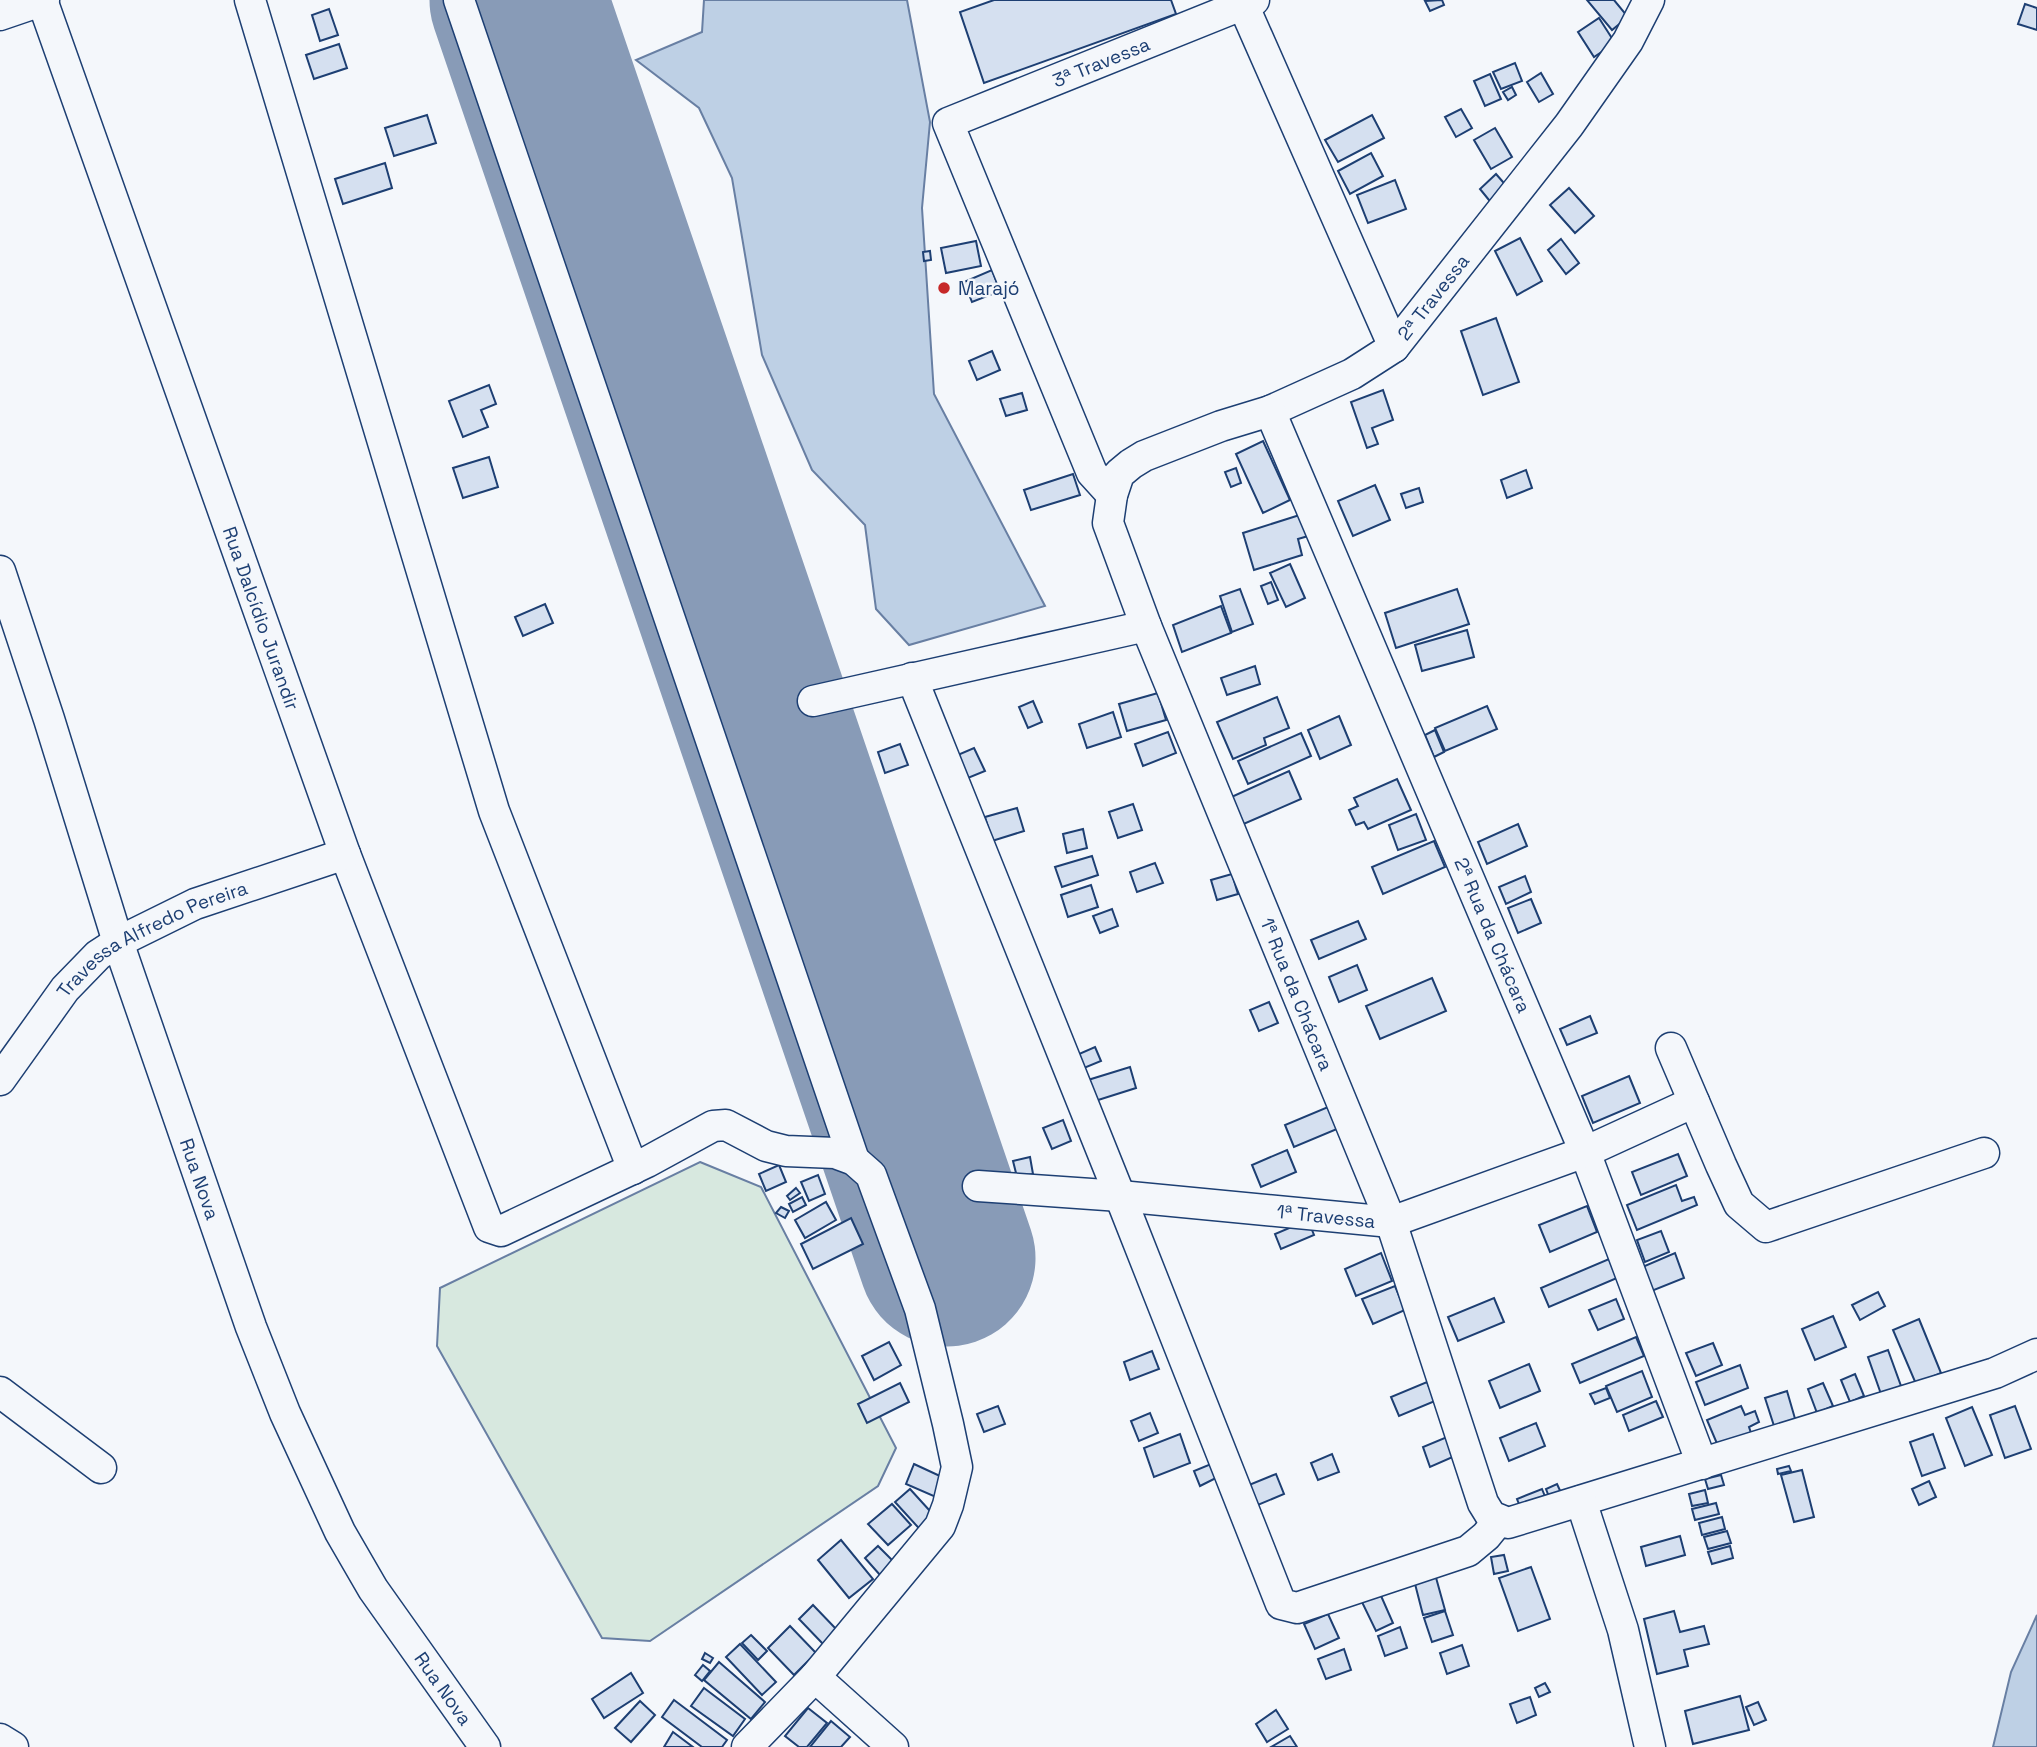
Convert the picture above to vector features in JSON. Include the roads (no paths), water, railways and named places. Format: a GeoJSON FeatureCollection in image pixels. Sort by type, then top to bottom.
{"type":"FeatureCollection","features":[{"type":"Feature","properties":{"kind":"street"},"geometry":{"type":"LineString","coordinates":[[0,15],[43,0]]}},
{"type":"Feature","properties":{"kind":"street","name":"Rua Dalcídio Jurandir"},"geometry":{"type":"LineString","coordinates":[[43,0],[345,854],[487,1222],[494,1229],[501,1231],[633,1169]]}},
{"type":"Feature","properties":{"kind":"street"},"geometry":{"type":"LineString","coordinates":[[250,0],[494,811],[633,1169],[713,1126],[726,1125],[776,1149],[835,1153],[854,1160],[871,1175],[920,1308],[957,1467],[948,1506],[940,1526],[815,1677],[747,1747]]}},
{"type":"Feature","properties":{"kind":"street"},"geometry":{"type":"LineString","coordinates":[[459,0],[854,1160]]}},
{"type":"Feature","properties":{"kind":"street","name":"2ª Travessa"},"geometry":{"type":"LineString","coordinates":[[1115,484],[1130,464],[1144,456],[1221,426],[1270,411],[1352,374],[1394,347],[1569,125],[1628,41],[1649,0]]}},
{"type":"Feature","properties":{"kind":"street"},"geometry":{"type":"LineString","coordinates":[[1246,2],[1394,347]]}},
{"type":"Feature","properties":{"kind":"street","name":"3ª Travessa"},"geometry":{"type":"LineString","coordinates":[[1115,484],[1093,473],[948,122],[1246,2]]}},
{"type":"Feature","properties":{"kind":"street","name":"2ª Rua da Chácara"},"geometry":{"type":"LineString","coordinates":[[1270,411],[1585,1152],[1702,1464]]}},
{"type":"Feature","properties":{"kind":"street","name":"1ª Rua da Chácara"},"geometry":{"type":"LineString","coordinates":[[1115,484],[1108,523],[1146,626],[1391,1223],[1483,1503],[1495,1518]]}},
{"type":"Feature","properties":{"kind":"street","name":"Rua Nova"},"geometry":{"type":"LineString","coordinates":[[0,571],[118,942],[251,1327],[307,1463],[340,1532],[373,1589],[485,1747]]}},
{"type":"Feature","properties":{"kind":"street"},"geometry":{"type":"LineString","coordinates":[[813,701],[1146,626]]}},
{"type":"Feature","properties":{"kind":"street"},"geometry":{"type":"LineString","coordinates":[[912,678],[1281,1604],[1297,1608],[1468,1551],[1486,1536],[1495,1518],[1508,1523],[1581,1501],[1995,1373],[2037,1354]]}},
{"type":"Feature","properties":{"kind":"street","name":"Travessa Alfredo Pereira"},"geometry":{"type":"LineString","coordinates":[[0,1080],[65,989],[98,955],[118,942],[195,904],[345,854]]}},
{"type":"Feature","properties":{"kind":"street"},"geometry":{"type":"LineString","coordinates":[[1671,1048],[1739,1204],[1766,1227],[1984,1153]]}},
{"type":"Feature","properties":{"kind":"street","name":"1ª Travessa"},"geometry":{"type":"LineString","coordinates":[[978,1186],[1120,1196],[1391,1223],[1585,1152],[1694,1102]]}},
{"type":"Feature","properties":{"kind":"street"},"geometry":{"type":"LineString","coordinates":[[0,1392],[101,1468]]}},
{"type":"Feature","properties":{"kind":"street"},"geometry":{"type":"LineString","coordinates":[[1581,1501],[1623,1630],[1650,1747]]}},
{"type":"Feature","properties":{"kind":"street"},"geometry":{"type":"LineString","coordinates":[[815,1677],[893,1747]]}},
{"type":"Feature","properties":{"kind":"street"},"geometry":{"type":"LineString","coordinates":[[0,1739],[13,1747]]}},
{"type":"Feature","properties":{"kind":"water"},"geometry":{"type":"Polygon","coordinates":[[[704,0],[907,0],[930,122],[922,208],[934,394],[1045,606],[909,645],[876,609],[865,525],[812,470],[762,355],[732,178],[699,108],[636,60],[702,32],[704,0]]]}},
{"type":"Feature","properties":{"kind":"water"},"geometry":{"type":"Polygon","coordinates":[[[2037,1615],[2037,1747],[1993,1747],[2011,1672],[2037,1615]]]}},
{"type":"Feature","properties":{"kind":"place","name":"Marajó"},"geometry":{"type":"Point","coordinates":[944,288]}}]}
